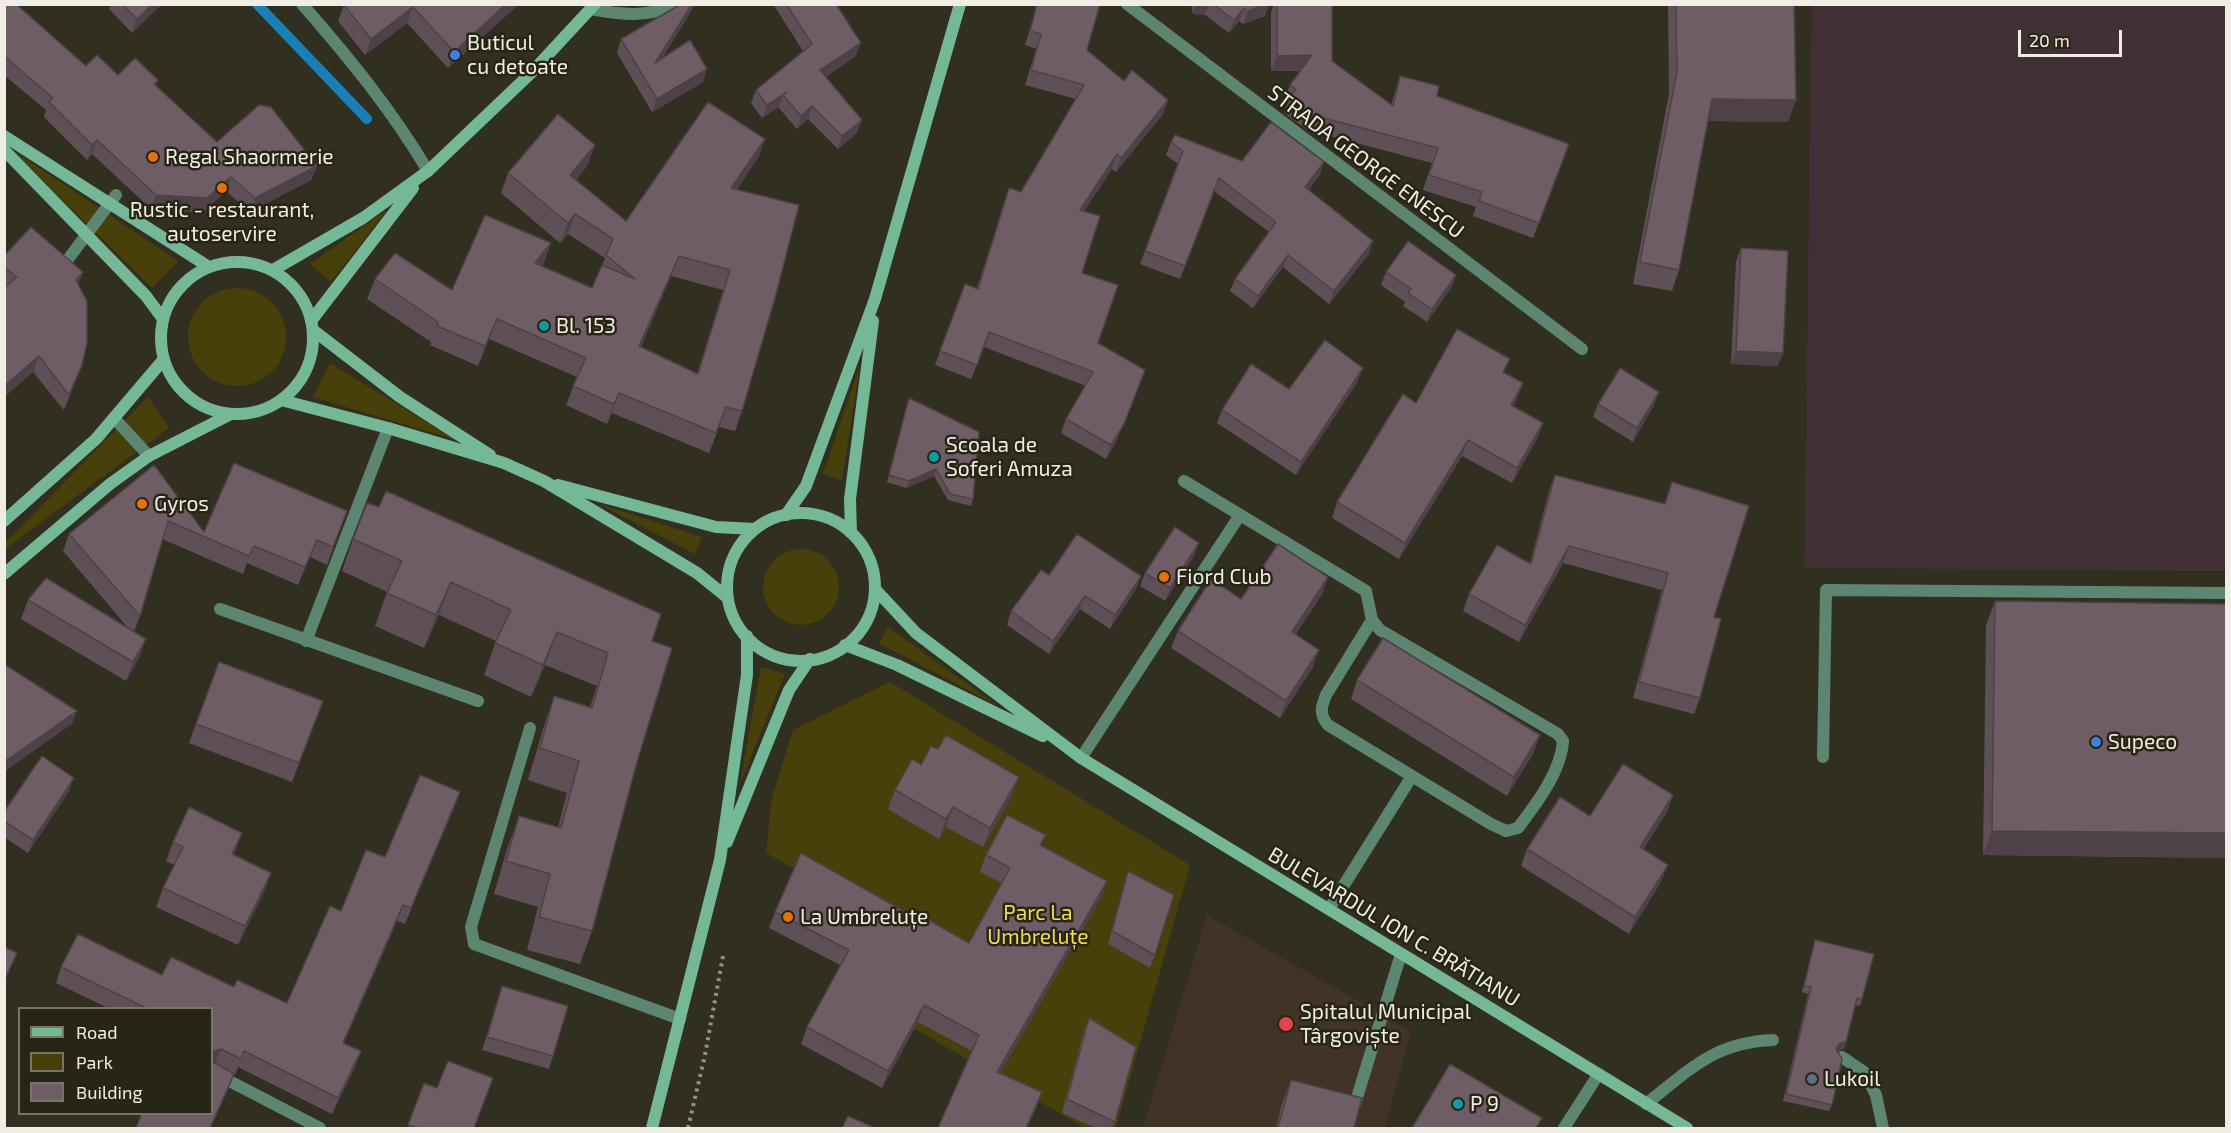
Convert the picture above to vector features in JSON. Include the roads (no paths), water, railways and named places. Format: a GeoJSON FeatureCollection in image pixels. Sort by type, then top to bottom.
{"type":"FeatureCollection","features":[{"type":"Feature","properties":{"kind":"main road"},"geometry":{"type":"LineString","coordinates":[[786,515],[806,486],[875,298],[960,4]]}},
{"type":"Feature","properties":{"kind":"main road"},"geometry":{"type":"LineString","coordinates":[[273,270],[363,218],[426,173],[531,73],[593,7]]}},
{"type":"Feature","properties":{"kind":"main road"},"geometry":{"type":"LineString","coordinates":[[4,136],[113,200],[209,267]]}},
{"type":"Feature","properties":{"kind":"main road"},"geometry":{"type":"LineString","coordinates":[[4,150],[87,234],[163,319]]}},
{"type":"Feature","properties":{"kind":"main road"},"geometry":{"type":"LineString","coordinates":[[312,326],[426,173]]}},
{"type":"Feature","properties":{"kind":"main road"},"geometry":{"type":"LineString","coordinates":[[243,262],[273,270],[299,293],[312,326],[313,347],[306,369],[297,385],[281,400],[257,411],[231,414],[214,410],[187,395],[173,379],[164,359],[161,344],[163,319],[177,291],[190,278],[209,267],[243,262]]}},
{"type":"Feature","properties":{"kind":"main road"},"geometry":{"type":"LineString","coordinates":[[851,533],[850,499],[875,298]]}},
{"type":"Feature","properties":{"kind":"main road"},"geometry":{"type":"LineString","coordinates":[[312,326],[400,397],[504,463]]}},
{"type":"Feature","properties":{"kind":"main road"},"geometry":{"type":"LineString","coordinates":[[4,521],[96,439],[164,359]]}},
{"type":"Feature","properties":{"kind":"main road"},"geometry":{"type":"LineString","coordinates":[[281,400],[388,428],[504,463],[544,481],[697,573],[728,598]]}},
{"type":"Feature","properties":{"kind":"main road"},"geometry":{"type":"LineString","coordinates":[[4,574],[110,484],[149,456],[231,414]]}},
{"type":"Feature","properties":{"kind":"main road"},"geometry":{"type":"LineString","coordinates":[[544,481],[716,527],[755,529]]}},
{"type":"Feature","properties":{"kind":"main road"},"geometry":{"type":"LineString","coordinates":[[806,513],[839,523],[851,533],[869,558],[875,589],[872,607],[866,622],[845,645],[829,655],[810,660],[790,660],[761,649],[735,620],[728,598],[727,583],[731,563],[744,540],[755,529],[786,515],[806,513]]}},
{"type":"Feature","properties":{"kind":"main road","name":"BULEVARDUL ION C. BRĂTIANU"},"geometry":{"type":"LineString","coordinates":[[875,589],[916,633],[1081,758],[1687,1128]]}},
{"type":"Feature","properties":{"kind":"main road"},"geometry":{"type":"LineString","coordinates":[[652,1128],[720,860],[747,675],[747,636]]}},
{"type":"Feature","properties":{"kind":"main road","name":"BULEVARDUL ION C. BRĂTIANU"},"geometry":{"type":"LineString","coordinates":[[845,645],[897,665],[1068,749]]}},
{"type":"Feature","properties":{"kind":"main road"},"geometry":{"type":"LineString","coordinates":[[720,860],[789,690],[810,660]]}},
{"type":"Feature","properties":{"kind":"street"},"geometry":{"type":"LineString","coordinates":[[302,4],[368,80],[400,124],[426,173]]}},
{"type":"Feature","properties":{"kind":"street"},"geometry":{"type":"LineString","coordinates":[[593,7],[619,15],[643,15],[658,12],[676,4]]}},
{"type":"Feature","properties":{"kind":"street","name":"STRADA GEORGE ENESCU"},"geometry":{"type":"LineString","coordinates":[[1127,4],[1582,350]]}},
{"type":"Feature","properties":{"kind":"street"},"geometry":{"type":"LineString","coordinates":[[63,266],[113,200]]}},
{"type":"Feature","properties":{"kind":"street"},"geometry":{"type":"LineString","coordinates":[[114,418],[149,456]]}},
{"type":"Feature","properties":{"kind":"street"},"geometry":{"type":"LineString","coordinates":[[306,641],[388,428]]}},
{"type":"Feature","properties":{"kind":"street"},"geometry":{"type":"LineString","coordinates":[[1184,481],[1366,591],[1372,620],[1380,630],[1558,734],[1563,741],[1562,754],[1555,770],[1518,828],[1506,831],[1328,725],[1322,717],[1321,706],[1326,695],[1372,620]]}},
{"type":"Feature","properties":{"kind":"street"},"geometry":{"type":"LineString","coordinates":[[1081,758],[1240,515]]}},
{"type":"Feature","properties":{"kind":"street"},"geometry":{"type":"LineString","coordinates":[[1823,757],[1826,590],[2226,593]]}},
{"type":"Feature","properties":{"kind":"street"},"geometry":{"type":"LineString","coordinates":[[220,609],[478,701]]}},
{"type":"Feature","properties":{"kind":"street"},"geometry":{"type":"LineString","coordinates":[[530,728],[471,927],[474,944],[680,1019]]}},
{"type":"Feature","properties":{"kind":"street"},"geometry":{"type":"LineString","coordinates":[[1329,909],[1412,776]]}},
{"type":"Feature","properties":{"kind":"street"},"geometry":{"type":"LineString","coordinates":[[1355,1104],[1401,954]]}},
{"type":"Feature","properties":{"kind":"street"},"geometry":{"type":"LineString","coordinates":[[1646,1104],[1712,1053],[1755,1040],[1773,1040]]}},
{"type":"Feature","properties":{"kind":"street"},"geometry":{"type":"LineString","coordinates":[[1842,1057],[1864,1072],[1876,1095],[1883,1128]]}},
{"type":"Feature","properties":{"kind":"street"},"geometry":{"type":"LineString","coordinates":[[213,1073],[320,1128]]}},
{"type":"Feature","properties":{"kind":"street"},"geometry":{"type":"LineString","coordinates":[[1564,1128],[1598,1075]]}},
{"type":"Feature","properties":{"kind":"waterway"},"geometry":{"type":"LineString","coordinates":[[257,4],[367,119]]}},
{"type":"Feature","properties":{"kind":"place","name":"Buticul cu detoate"},"geometry":{"type":"Point","coordinates":[455,55]}},
{"type":"Feature","properties":{"kind":"place","name":"Regal Shaormerie"},"geometry":{"type":"Point","coordinates":[153,157]}},
{"type":"Feature","properties":{"kind":"place","name":"Rustic - restaurant, autoservire"},"geometry":{"type":"Point","coordinates":[222,188]}},
{"type":"Feature","properties":{"kind":"place","name":"Bl. 153"},"geometry":{"type":"Point","coordinates":[544,326]}},
{"type":"Feature","properties":{"kind":"place","name":"Scoala de Soferi Amuza"},"geometry":{"type":"Point","coordinates":[934,457]}},
{"type":"Feature","properties":{"kind":"place","name":"Gyros"},"geometry":{"type":"Point","coordinates":[142,504]}},
{"type":"Feature","properties":{"kind":"place","name":"Fiord Club"},"geometry":{"type":"Point","coordinates":[1164,577]}},
{"type":"Feature","properties":{"kind":"place","name":"Supeco"},"geometry":{"type":"Point","coordinates":[2096,742]}},
{"type":"Feature","properties":{"kind":"place","name":"La Umbreluțe"},"geometry":{"type":"Point","coordinates":[788,917]}},
{"type":"Feature","properties":{"kind":"place","name":"Spitalul Municipal Târgoviște"},"geometry":{"type":"Point","coordinates":[1286,1024]}},
{"type":"Feature","properties":{"kind":"place","name":"Lukoil"},"geometry":{"type":"Point","coordinates":[1812,1079]}},
{"type":"Feature","properties":{"kind":"place","name":"P 9"},"geometry":{"type":"Point","coordinates":[1458,1104]}},
{"type":"Feature","properties":{"kind":"park label","name":"Parc La Umbreluțe"},"geometry":{"type":"Point","coordinates":[1038,925]}}]}
